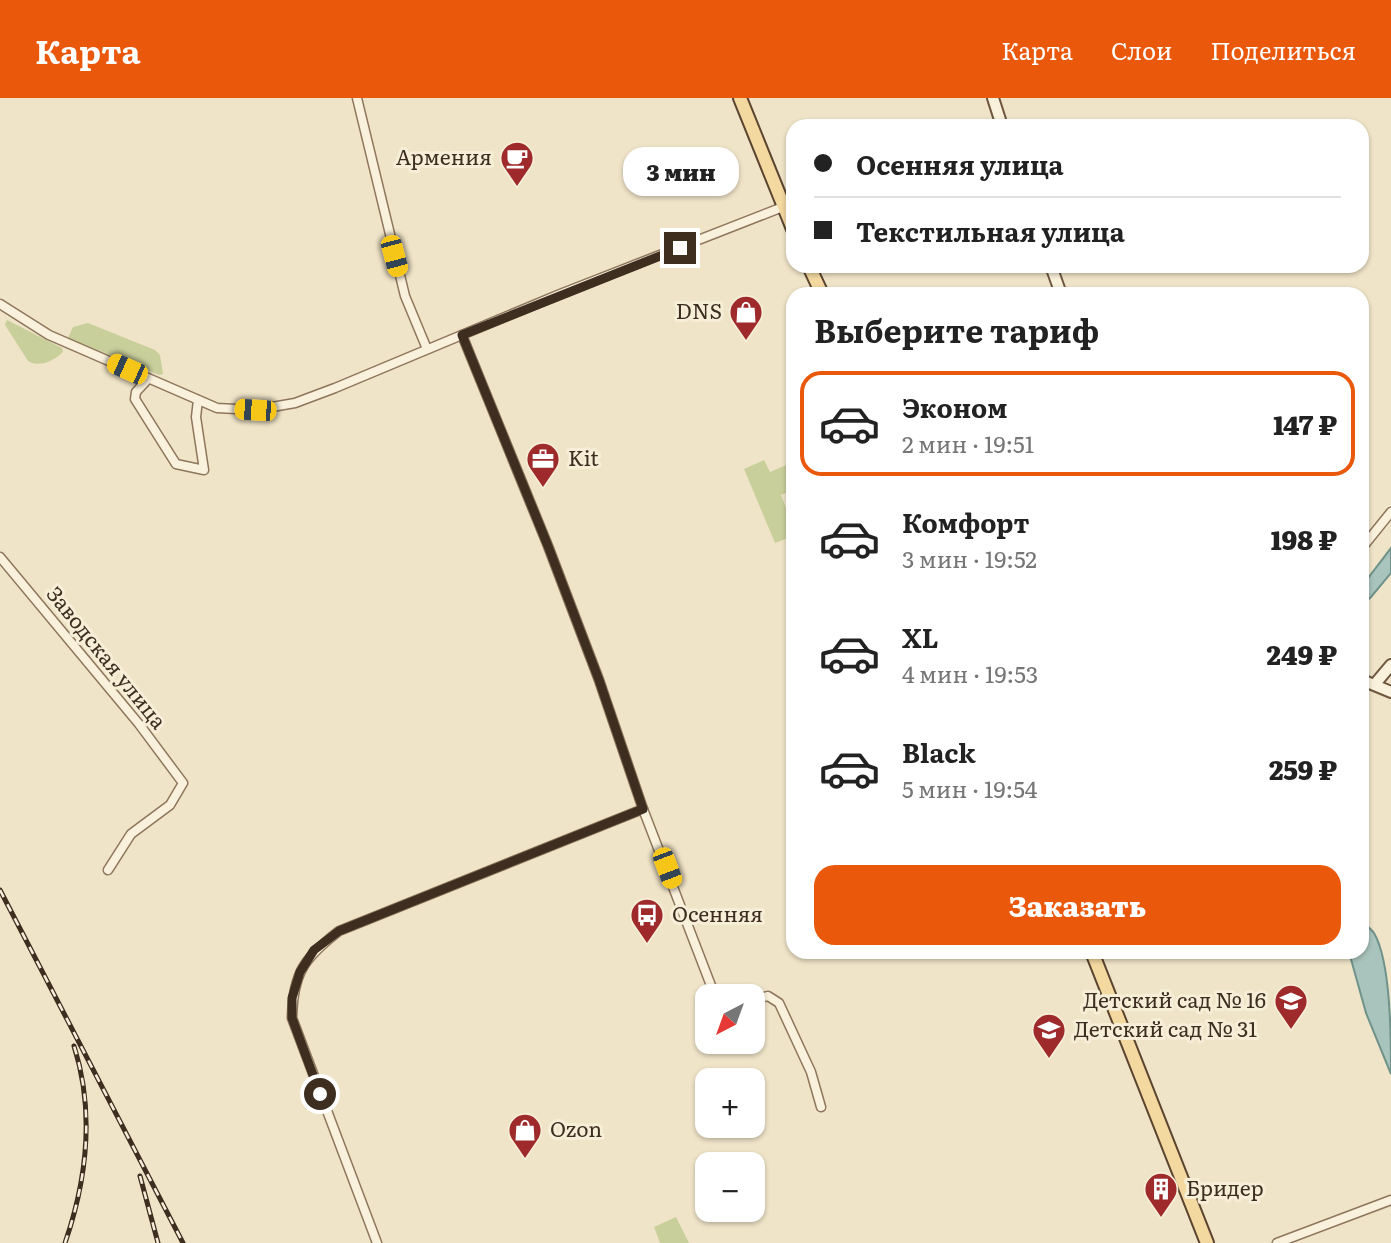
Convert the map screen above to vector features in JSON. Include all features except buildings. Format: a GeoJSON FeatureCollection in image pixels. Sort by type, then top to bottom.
{"type":"FeatureCollection","features":[{"type":"Feature","properties":{"kind":"main road"},"geometry":{"type":"LineString","coordinates":[[740,98],[786,201]]}},
{"type":"Feature","properties":{"kind":"main road"},"geometry":{"type":"LineString","coordinates":[[986,98],[995,119]]}},
{"type":"Feature","properties":{"kind":"main road"},"geometry":{"type":"LineString","coordinates":[[993,98],[997,119]]}},
{"type":"Feature","properties":{"kind":"main road"},"geometry":{"type":"LineString","coordinates":[[1375,684],[1391,666]]}},
{"type":"Feature","properties":{"kind":"main road"},"geometry":{"type":"LineString","coordinates":[[1369,682],[1391,692]]}},
{"type":"Feature","properties":{"kind":"main road"},"geometry":{"type":"LineString","coordinates":[[1375,684],[1391,685]]}},
{"type":"Feature","properties":{"kind":"main road"},"geometry":{"type":"LineString","coordinates":[[1095,959],[1207,1243]]}},
{"type":"Feature","properties":{"kind":"street"},"geometry":{"type":"LineString","coordinates":[[357,98],[405,296],[427,349]]}},
{"type":"Feature","properties":{"kind":"street"},"geometry":{"type":"LineString","coordinates":[[0,304],[49,335],[217,408],[255,410],[295,402],[786,206]]}},
{"type":"Feature","properties":{"kind":"street"},"geometry":{"type":"LineString","coordinates":[[462,335],[548,546],[599,680],[643,809],[710,984]]}},
{"type":"Feature","properties":{"kind":"street"},"geometry":{"type":"LineString","coordinates":[[148,379],[136,392],[135,399],[176,464],[204,470],[196,417],[198,400]]}},
{"type":"Feature","properties":{"kind":"street"},"geometry":{"type":"LineString","coordinates":[[1369,539],[1391,512]]}},
{"type":"Feature","properties":{"kind":"street","name":"Заводская улица"},"geometry":{"type":"LineString","coordinates":[[0,557],[139,724],[183,783],[170,805],[131,834],[108,870]]}},
{"type":"Feature","properties":{"kind":"street"},"geometry":{"type":"LineString","coordinates":[[377,1243],[292,1018],[292,998],[300,972],[314,950],[339,931],[643,809]]}},
{"type":"Feature","properties":{"kind":"street"},"geometry":{"type":"LineString","coordinates":[[765,997],[779,1003],[811,1072],[821,1107]]}},
{"type":"Feature","properties":{"kind":"street"},"geometry":{"type":"LineString","coordinates":[[1276,1243],[1391,1200]]}},
{"type":"Feature","properties":{"kind":"green space"},"geometry":{"type":"Polygon","coordinates":[[[7,320],[62,348],[63,352],[46,362],[37,364],[28,361],[5,325],[7,320]]]}},
{"type":"Feature","properties":{"kind":"green space"},"geometry":{"type":"Polygon","coordinates":[[[88,323],[155,350],[160,355],[163,374],[159,375],[68,338],[73,327],[88,323]]]}},
{"type":"Feature","properties":{"kind":"green space"},"geometry":{"type":"Polygon","coordinates":[[[764,460],[770,472],[786,465],[786,493],[781,495],[786,508],[786,539],[775,543],[744,469],[764,460]]]}},
{"type":"Feature","properties":{"kind":"green space"},"geometry":{"type":"Polygon","coordinates":[[[676,1217],[689,1243],[660,1243],[654,1227],[676,1217]]]}},
{"type":"Feature","properties":{"kind":"water"},"geometry":{"type":"Polygon","coordinates":[[[1391,548],[1391,573],[1369,599],[1369,577],[1391,548]]]}},
{"type":"Feature","properties":{"kind":"water"},"geometry":{"type":"Polygon","coordinates":[[[1369,928],[1380,946],[1387,981],[1391,1074],[1366,1013],[1351,959],[1369,959],[1369,928]]]}},
{"type":"Feature","properties":{"kind":"railway"},"geometry":{"type":"LineString","coordinates":[[0,890],[183,1243]]}},
{"type":"Feature","properties":{"kind":"railway"},"geometry":{"type":"LineString","coordinates":[[65,1243],[79,1194],[86,1145],[85,1096],[74,1046]]}},
{"type":"Feature","properties":{"kind":"railway"},"geometry":{"type":"LineString","coordinates":[[140,1176],[158,1243]]}},
{"type":"Feature","properties":{"kind":"place","name":"Армения"},"geometry":{"type":"Point","coordinates":[517,188]}},
{"type":"Feature","properties":{"kind":"place","name":"DNS"},"geometry":{"type":"Point","coordinates":[746,342]}},
{"type":"Feature","properties":{"kind":"place","name":"Kit"},"geometry":{"type":"Point","coordinates":[543,489]}},
{"type":"Feature","properties":{"kind":"place","name":"Осенняя"},"geometry":{"type":"Point","coordinates":[647,945]}},
{"type":"Feature","properties":{"kind":"place","name":"Детский сад № 16"},"geometry":{"type":"Point","coordinates":[1291,1031]}},
{"type":"Feature","properties":{"kind":"place","name":"Детский сад № 31"},"geometry":{"type":"Point","coordinates":[1049,1060]}},
{"type":"Feature","properties":{"kind":"place","name":"Ozon"},"geometry":{"type":"Point","coordinates":[525,1160]}},
{"type":"Feature","properties":{"kind":"place","name":"Бридер"},"geometry":{"type":"Point","coordinates":[1161,1219]}},
{"type":"Feature","properties":{"kind":"route"},"geometry":{"type":"LineString","coordinates":[[320,1094],[292,1018],[292,998],[300,972],[314,950],[339,931],[356,923],[643,809],[599,680],[548,546],[462,335],[680,248]]}}]}
